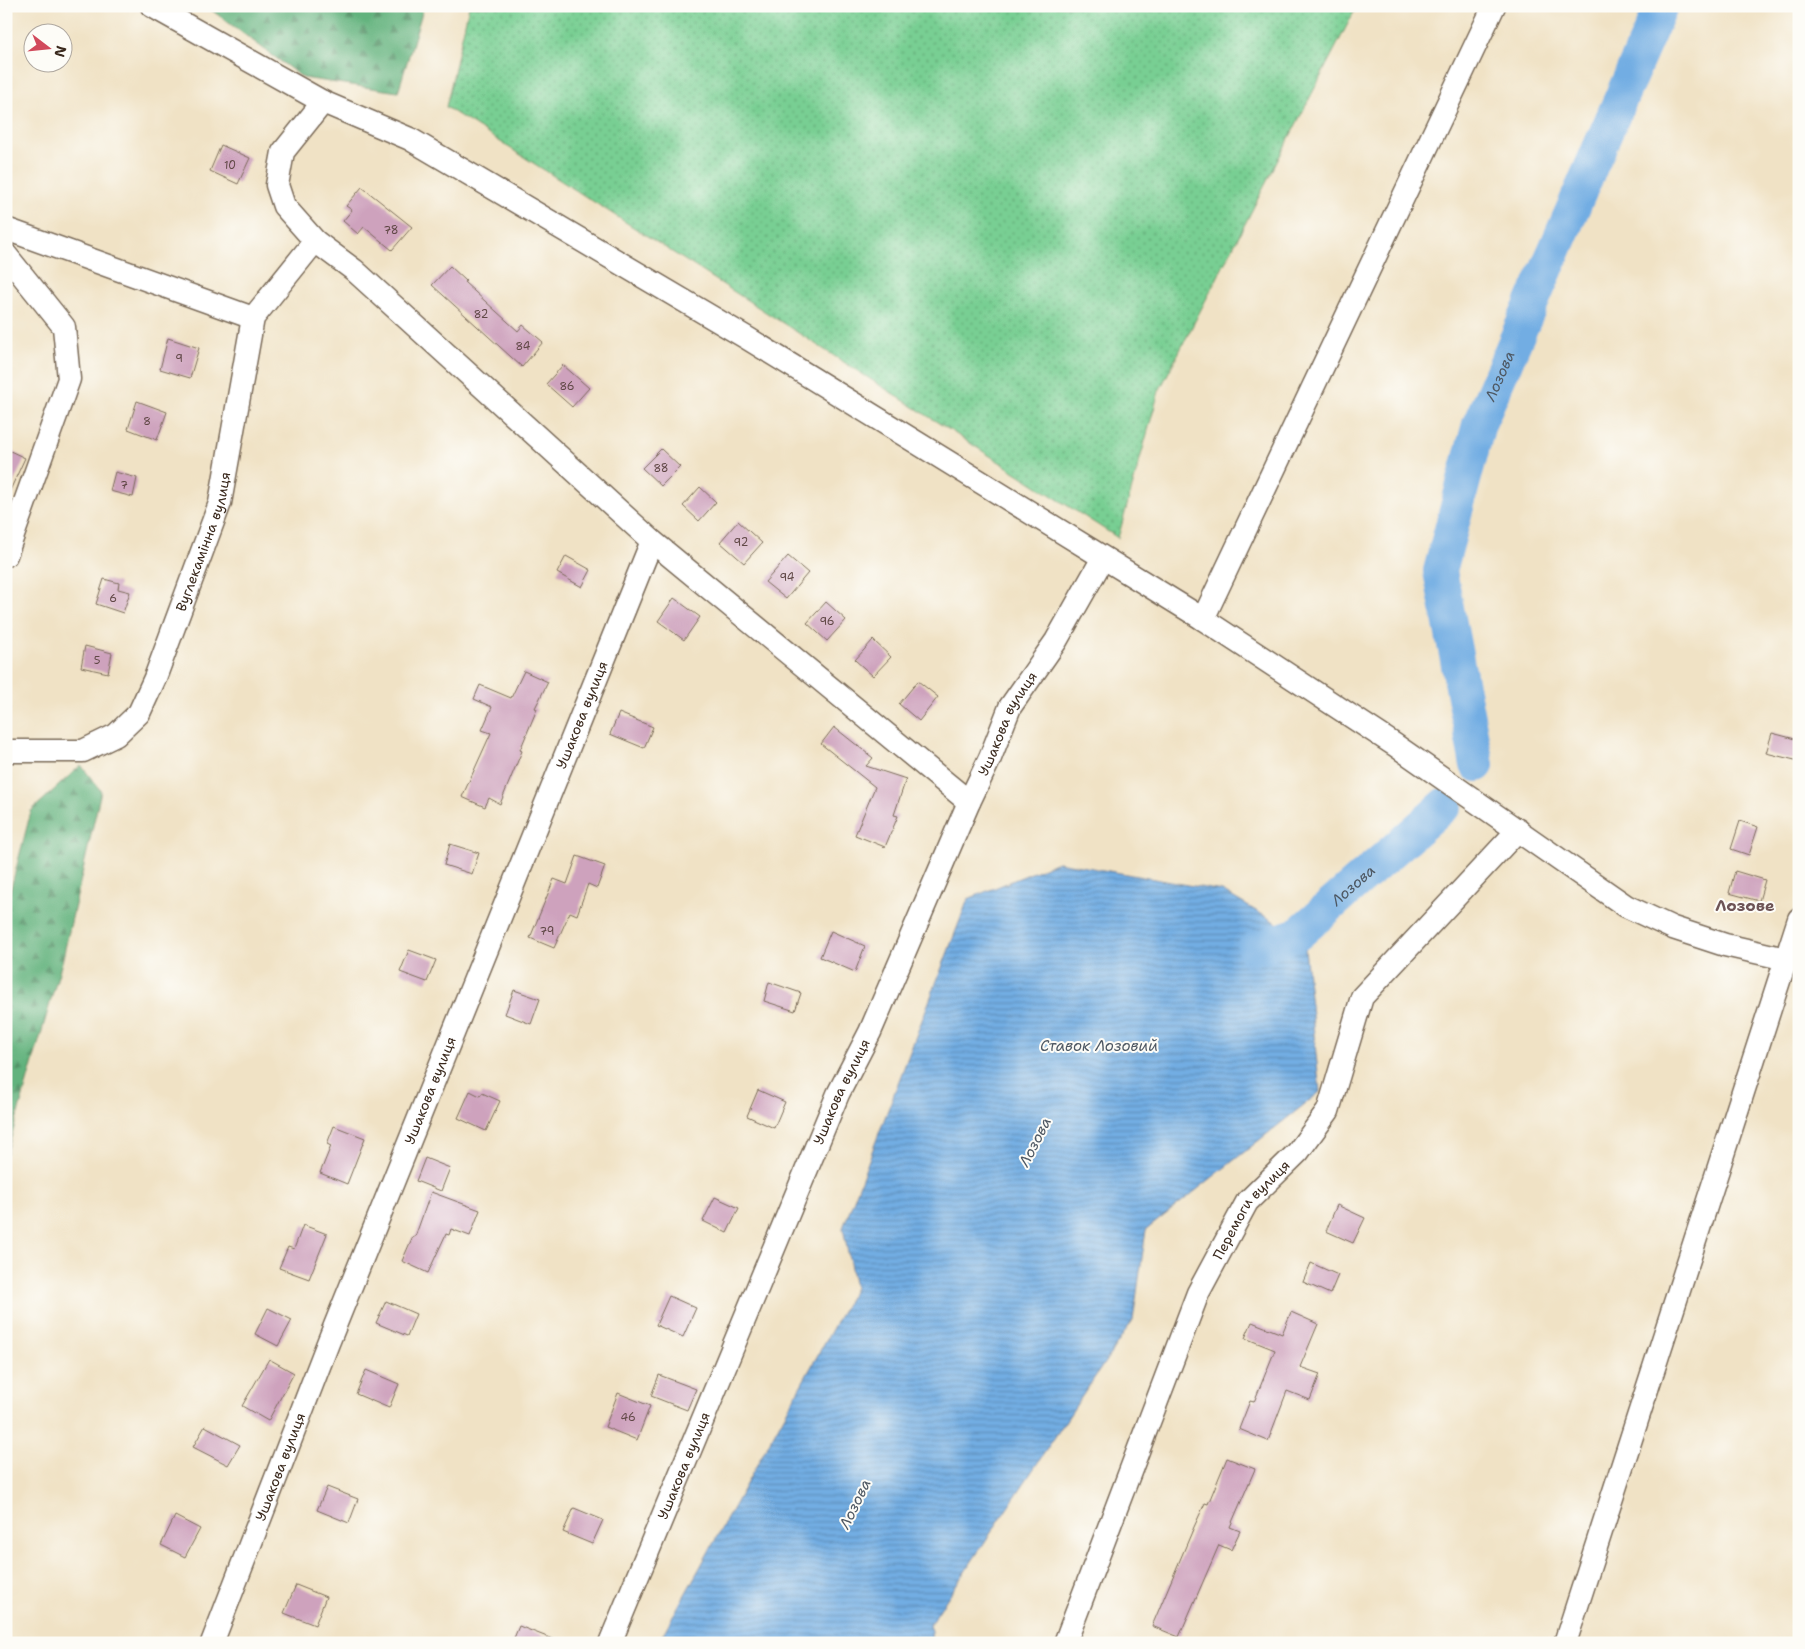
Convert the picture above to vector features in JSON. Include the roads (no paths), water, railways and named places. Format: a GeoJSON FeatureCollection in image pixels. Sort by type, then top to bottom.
{"type":"FeatureCollection","features":[{"type":"Feature","properties":{"kind":"street"},"geometry":{"type":"LineString","coordinates":[[152,6],[323,102],[418,144],[747,338],[1203,619],[1395,745],[1626,906],[1682,931],[1726,945],[1792,961]]}},
{"type":"Feature","properties":{"kind":"street"},"geometry":{"type":"LineString","coordinates":[[1203,619],[1494,6]]}},
{"type":"Feature","properties":{"kind":"street"},"geometry":{"type":"LineString","coordinates":[[323,102],[283,152],[277,185],[284,206],[315,241],[354,270],[652,541],[969,802]]}},
{"type":"Feature","properties":{"kind":"street"},"geometry":{"type":"LineString","coordinates":[[6,229],[254,318]]}},
{"type":"Feature","properties":{"kind":"street","name":"Вуглекамінна вулиця"},"geometry":{"type":"LineString","coordinates":[[6,751],[82,751],[116,735],[140,713],[155,678],[220,503],[254,318],[315,241]]}},
{"type":"Feature","properties":{"kind":"street"},"geometry":{"type":"LineString","coordinates":[[6,255],[64,327],[69,378],[6,555]]}},
{"type":"Feature","properties":{"kind":"street","name":"Ушакова вулиця"},"geometry":{"type":"LineString","coordinates":[[212,1643],[328,1343],[652,541]]}},
{"type":"Feature","properties":{"kind":"street","name":"Ушакова вулиця"},"geometry":{"type":"LineString","coordinates":[[610,1643],[838,1094],[870,1032],[969,802],[990,758],[1010,707],[1056,641],[1103,558]]}},
{"type":"Feature","properties":{"kind":"street","name":"Перемоги вулиця"},"geometry":{"type":"LineString","coordinates":[[1065,1643],[1198,1293],[1247,1202],[1298,1152],[1328,1111],[1362,998],[1518,830]]}},
{"type":"Feature","properties":{"kind":"street"},"geometry":{"type":"LineString","coordinates":[[1565,1643],[1792,961],[1799,919]]}},
{"type":"Feature","properties":{"kind":"water","name":"Ставок Лозовий"},"geometry":{"type":"Polygon","coordinates":[[[1058,862],[1222,891],[1304,939],[1320,1092],[1146,1230],[1133,1320],[930,1624],[932,1643],[658,1643],[855,1288],[843,1228],[968,899],[1058,862]]]}},
{"type":"Feature","properties":{"kind":"waterway","name":"Лозова"},"geometry":{"type":"LineString","coordinates":[[1477,765],[1440,571],[1479,424],[1661,6]]}},
{"type":"Feature","properties":{"kind":"waterway","name":"Лозова"},"geometry":{"type":"LineString","coordinates":[[1254,949],[1298,934],[1446,804]]}},
{"type":"Feature","properties":{"kind":"district","name":"Лозове"},"geometry":{"type":"Point","coordinates":[1745,905]}}]}
